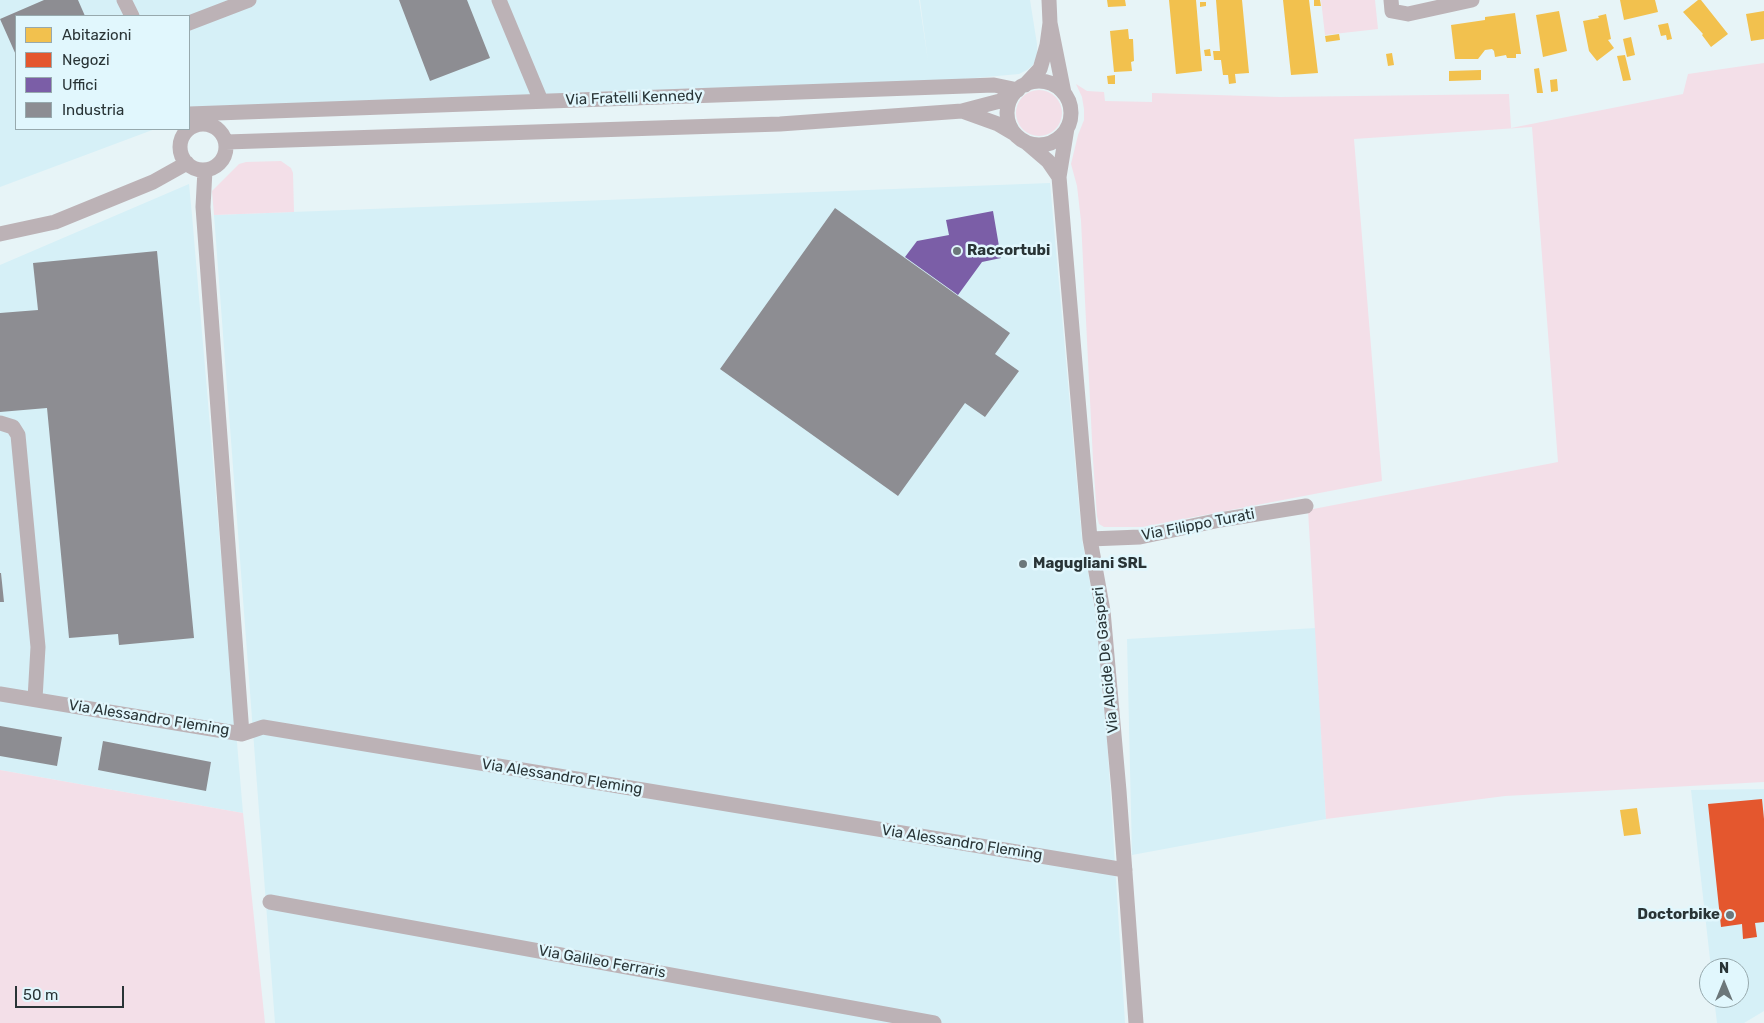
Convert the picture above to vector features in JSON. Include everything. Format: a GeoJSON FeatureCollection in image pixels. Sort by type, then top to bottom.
{"type":"FeatureCollection","features":[{"type":"Feature","properties":{"kind":"street"},"geometry":{"type":"LineString","coordinates":[[124,0],[132,15]]}},
{"type":"Feature","properties":{"kind":"street"},"geometry":{"type":"LineString","coordinates":[[190,23],[248,0]]}},
{"type":"Feature","properties":{"kind":"street"},"geometry":{"type":"LineString","coordinates":[[500,0],[541,102]]}},
{"type":"Feature","properties":{"kind":"street"},"geometry":{"type":"LineString","coordinates":[[1049,0],[1050,23],[1064,94]]}},
{"type":"Feature","properties":{"kind":"street"},"geometry":{"type":"LineString","coordinates":[[1391,0],[1392,11],[1408,14],[1472,0]]}},
{"type":"Feature","properties":{"kind":"street"},"geometry":{"type":"LineString","coordinates":[[1050,23],[1047,45],[1040,69],[1012,97],[1008,106],[1008,115],[1010,125],[1020,138],[1036,149],[1048,161],[1059,177]]}},
{"type":"Feature","properties":{"kind":"street"},"geometry":{"type":"LineString","coordinates":[[1020,138],[1034,144],[1044,145],[1054,142],[1068,128],[1071,119],[1069,101],[1064,94],[1050,83],[1033,82],[1022,87]]}},
{"type":"Feature","properties":{"kind":"street","name":"Via Fratelli Kennedy"},"geometry":{"type":"LineString","coordinates":[[190,122],[541,102],[994,85],[1022,87]]}},
{"type":"Feature","properties":{"kind":"street","name":"Via Fratelli Kennedy"},"geometry":{"type":"LineString","coordinates":[[226,142],[780,124],[962,111],[1000,100],[1022,87]]}},
{"type":"Feature","properties":{"kind":"street","name":"Via Fratelli Kennedy"},"geometry":{"type":"LineString","coordinates":[[962,111],[998,124],[1020,138]]}},
{"type":"Feature","properties":{"kind":"street"},"geometry":{"type":"LineString","coordinates":[[186,130],[180,150],[187,163],[192,167],[205,170],[222,161],[225,155],[226,142],[223,135],[211,125],[190,122]]}},
{"type":"Feature","properties":{"kind":"street","name":"Via Alcide De Gasperi"},"geometry":{"type":"LineString","coordinates":[[1068,128],[1059,177],[1090,539],[1103,611],[1136,1023]]}},
{"type":"Feature","properties":{"kind":"street"},"geometry":{"type":"LineString","coordinates":[[0,234],[55,222],[153,182],[187,163]]}},
{"type":"Feature","properties":{"kind":"street"},"geometry":{"type":"LineString","coordinates":[[205,170],[203,217],[242,734]]}},
{"type":"Feature","properties":{"kind":"street"},"geometry":{"type":"LineString","coordinates":[[0,424],[13,427],[18,435],[38,647],[34,699]]}},
{"type":"Feature","properties":{"kind":"street","name":"Via Filippo Turati"},"geometry":{"type":"LineString","coordinates":[[1090,539],[1140,537],[1220,520],[1306,506]]}},
{"type":"Feature","properties":{"kind":"street","name":"Via Alessandro Fleming"},"geometry":{"type":"LineString","coordinates":[[0,694],[242,734],[263,727],[1125,870]]}},
{"type":"Feature","properties":{"kind":"street","name":"Via Galileo Ferraris"},"geometry":{"type":"LineString","coordinates":[[270,902],[934,1023]]}},
{"type":"Feature","properties":{"kind":"shaded area"},"geometry":{"type":"Polygon","coordinates":[[[0,0],[919,0],[928,61],[920,0],[1030,0],[1037,44],[1037,57],[1033,65],[1019,74],[931,82],[190,116],[190,15],[15,15],[15,130],[152,130],[0,187],[0,0]]]}},
{"type":"Feature","properties":{"kind":"shaded area"},"geometry":{"type":"Polygon","coordinates":[[[1321,0],[1375,0],[1378,29],[1325,35],[1321,0]]]}},
{"type":"Feature","properties":{"kind":"shaded area"},"geometry":{"type":"Polygon","coordinates":[[[1764,63],[1764,782],[1505,796],[1326,819],[1308,510],[1558,462],[1532,127],[1354,139],[1382,481],[1142,527],[1104,527],[1099,524],[1097,516],[1081,221],[1077,186],[1071,164],[1078,135],[1084,120],[1082,97],[1076,84],[1087,91],[1104,92],[1105,101],[1152,102],[1152,93],[1280,97],[1509,94],[1511,128],[1683,94],[1688,74],[1764,63]]]}},
{"type":"Feature","properties":{"kind":"shaded area"},"geometry":{"type":"Polygon","coordinates":[[[1044,90],[1048,91],[1058,100],[1061,104],[1061,122],[1052,132],[1044,136],[1034,136],[1026,132],[1017,122],[1016,108],[1020,100],[1030,91],[1044,90]]]}},
{"type":"Feature","properties":{"kind":"shaded area"},"geometry":{"type":"Polygon","coordinates":[[[281,161],[291,168],[293,173],[294,212],[214,215],[212,191],[239,164],[281,161]]]}},
{"type":"Feature","properties":{"kind":"shaded area"},"geometry":{"type":"Polygon","coordinates":[[[1050,183],[1082,539],[1098,626],[1104,690],[1125,1023],[275,1023],[214,215],[1050,183]]]}},
{"type":"Feature","properties":{"kind":"shaded area"},"geometry":{"type":"Polygon","coordinates":[[[189,184],[243,813],[0,770],[0,265],[189,184]]]}},
{"type":"Feature","properties":{"kind":"shaded area"},"geometry":{"type":"Polygon","coordinates":[[[1316,628],[1326,819],[1132,855],[1127,639],[1316,628]]]}},
{"type":"Feature","properties":{"kind":"shaded area"},"geometry":{"type":"Polygon","coordinates":[[[0,770],[243,813],[265,1023],[0,1023],[0,770]]]}},
{"type":"Feature","properties":{"kind":"shaded area"},"geometry":{"type":"Polygon","coordinates":[[[1764,789],[1764,1011],[1744,1023],[1717,1023],[1715,1008],[1749,1008],[1749,958],[1710,958],[1691,790],[1764,789]]]}},
{"type":"Feature","properties":{"kind":"building: Abitazioni"},"geometry":{"type":"Polygon","coordinates":[[[1107,0],[1125,0],[1126,6],[1108,7],[1107,0]]]}},
{"type":"Feature","properties":{"kind":"building: Abitazioni"},"geometry":{"type":"Polygon","coordinates":[[[1169,0],[1196,0],[1202,71],[1176,74],[1169,0]]]}},
{"type":"Feature","properties":{"kind":"building: Abitazioni"},"geometry":{"type":"Polygon","coordinates":[[[1216,0],[1242,0],[1249,73],[1235,74],[1236,83],[1229,84],[1228,75],[1223,75],[1221,60],[1214,60],[1213,51],[1220,51],[1216,0]]]}},
{"type":"Feature","properties":{"kind":"building: Abitazioni"},"geometry":{"type":"Polygon","coordinates":[[[1283,0],[1309,0],[1318,73],[1291,75],[1283,0]]]}},
{"type":"Feature","properties":{"kind":"building: Abitazioni"},"geometry":{"type":"Polygon","coordinates":[[[1314,0],[1320,0],[1321,6],[1314,6],[1314,0]]]}},
{"type":"Feature","properties":{"kind":"building: Abitazioni"},"geometry":{"type":"Polygon","coordinates":[[[1620,0],[1655,0],[1658,12],[1624,20],[1620,0]]]}},
{"type":"Feature","properties":{"kind":"building: Abitazioni"},"geometry":{"type":"Polygon","coordinates":[[[1698,0],[1701,0],[1728,34],[1711,47],[1703,34],[1683,12],[1698,0]]]}},
{"type":"Feature","properties":{"kind":"building: Abitazioni"},"geometry":{"type":"Polygon","coordinates":[[[1200,2],[1206,2],[1206,6],[1200,7],[1200,2]]]}},
{"type":"Feature","properties":{"kind":"building: Abitazioni"},"geometry":{"type":"Polygon","coordinates":[[[1559,11],[1567,51],[1543,57],[1536,15],[1559,11]]]}},
{"type":"Feature","properties":{"kind":"building: Abitazioni"},"geometry":{"type":"Polygon","coordinates":[[[1764,11],[1764,39],[1751,41],[1746,14],[1764,11]]]}},
{"type":"Feature","properties":{"kind":"building: Abitazioni"},"geometry":{"type":"Polygon","coordinates":[[[1515,13],[1521,54],[1516,54],[1516,58],[1507,58],[1506,55],[1495,57],[1492,49],[1485,50],[1478,59],[1455,59],[1451,25],[1485,20],[1485,17],[1515,13]]]}},
{"type":"Feature","properties":{"kind":"building: Abitazioni"},"geometry":{"type":"Polygon","coordinates":[[[1606,14],[1611,39],[1608,40],[1614,48],[1597,61],[1589,51],[1583,21],[1599,18],[1598,16],[1606,14]]]}},
{"type":"Feature","properties":{"kind":"building: Abitazioni"},"geometry":{"type":"Polygon","coordinates":[[[1668,23],[1672,39],[1667,40],[1666,35],[1661,36],[1658,25],[1668,23]]]}},
{"type":"Feature","properties":{"kind":"building: Abitazioni"},"geometry":{"type":"Polygon","coordinates":[[[1128,29],[1129,39],[1133,39],[1134,61],[1131,62],[1132,71],[1114,72],[1110,31],[1128,29]]]}},
{"type":"Feature","properties":{"kind":"building: Abitazioni"},"geometry":{"type":"Polygon","coordinates":[[[1339,34],[1340,40],[1326,42],[1325,36],[1339,34]]]}},
{"type":"Feature","properties":{"kind":"building: Abitazioni"},"geometry":{"type":"Polygon","coordinates":[[[1631,37],[1635,55],[1627,57],[1623,39],[1631,37]]]}},
{"type":"Feature","properties":{"kind":"building: Abitazioni"},"geometry":{"type":"Polygon","coordinates":[[[1210,49],[1211,56],[1205,56],[1204,50],[1210,49]]]}},
{"type":"Feature","properties":{"kind":"building: Abitazioni"},"geometry":{"type":"Polygon","coordinates":[[[1392,53],[1394,65],[1388,66],[1386,54],[1392,53]]]}},
{"type":"Feature","properties":{"kind":"building: Abitazioni"},"geometry":{"type":"Polygon","coordinates":[[[1625,55],[1631,80],[1623,81],[1617,56],[1625,55]]]}},
{"type":"Feature","properties":{"kind":"building: Abitazioni"},"geometry":{"type":"Polygon","coordinates":[[[1539,68],[1543,93],[1537,93],[1534,69],[1539,68]]]}},
{"type":"Feature","properties":{"kind":"building: Abitazioni"},"geometry":{"type":"Polygon","coordinates":[[[1481,70],[1481,80],[1449,81],[1449,71],[1481,70]]]}},
{"type":"Feature","properties":{"kind":"building: Abitazioni"},"geometry":{"type":"Polygon","coordinates":[[[1115,75],[1115,84],[1108,84],[1107,76],[1115,75]]]}},
{"type":"Feature","properties":{"kind":"building: Abitazioni"},"geometry":{"type":"Polygon","coordinates":[[[1557,79],[1558,91],[1551,92],[1550,80],[1557,79]]]}},
{"type":"Feature","properties":{"kind":"building: Abitazioni"},"geometry":{"type":"Polygon","coordinates":[[[1637,808],[1641,834],[1624,836],[1620,810],[1637,808]]]}},
{"type":"Feature","properties":{"kind":"building: Negozi"},"geometry":{"type":"Polygon","coordinates":[[[1762,799],[1764,819],[1764,922],[1755,923],[1757,937],[1743,939],[1742,924],[1721,927],[1708,804],[1762,799]]]}},
{"type":"Feature","properties":{"kind":"building: Uffici"},"geometry":{"type":"Polygon","coordinates":[[[993,211],[1001,258],[982,262],[958,295],[905,257],[917,241],[949,235],[946,220],[993,211]]]}},
{"type":"Feature","properties":{"kind":"building: Industria"},"geometry":{"type":"Polygon","coordinates":[[[44,0],[78,0],[85,15],[15,15],[15,53],[0,19],[44,0]]]}},
{"type":"Feature","properties":{"kind":"building: Industria"},"geometry":{"type":"Polygon","coordinates":[[[399,0],[467,0],[490,58],[430,81],[399,0]]]}},
{"type":"Feature","properties":{"kind":"building: Industria"},"geometry":{"type":"Polygon","coordinates":[[[835,208],[1010,333],[995,354],[1019,371],[985,417],[965,403],[898,496],[720,369],[835,208]]]}},
{"type":"Feature","properties":{"kind":"building: Industria"},"geometry":{"type":"Polygon","coordinates":[[[157,251],[194,638],[119,645],[118,634],[69,638],[47,408],[0,412],[0,313],[38,310],[33,263],[157,251]]]}},
{"type":"Feature","properties":{"kind":"building: Industria"},"geometry":{"type":"Polygon","coordinates":[[[1,573],[4,602],[0,602],[1,573]]]}},
{"type":"Feature","properties":{"kind":"building: Industria"},"geometry":{"type":"Polygon","coordinates":[[[0,726],[62,737],[57,766],[0,756],[0,726]]]}},
{"type":"Feature","properties":{"kind":"building: Industria"},"geometry":{"type":"Polygon","coordinates":[[[103,741],[211,762],[206,791],[98,770],[103,741]]]}},
{"type":"Feature","properties":{"kind":"place","name":"Raccortubi"},"geometry":{"type":"Point","coordinates":[957,251]}},
{"type":"Feature","properties":{"kind":"place","name":"Magugliani SRL"},"geometry":{"type":"Point","coordinates":[1023,564]}},
{"type":"Feature","properties":{"kind":"place","name":"Doctorbike"},"geometry":{"type":"Point","coordinates":[1730,915]}}]}
